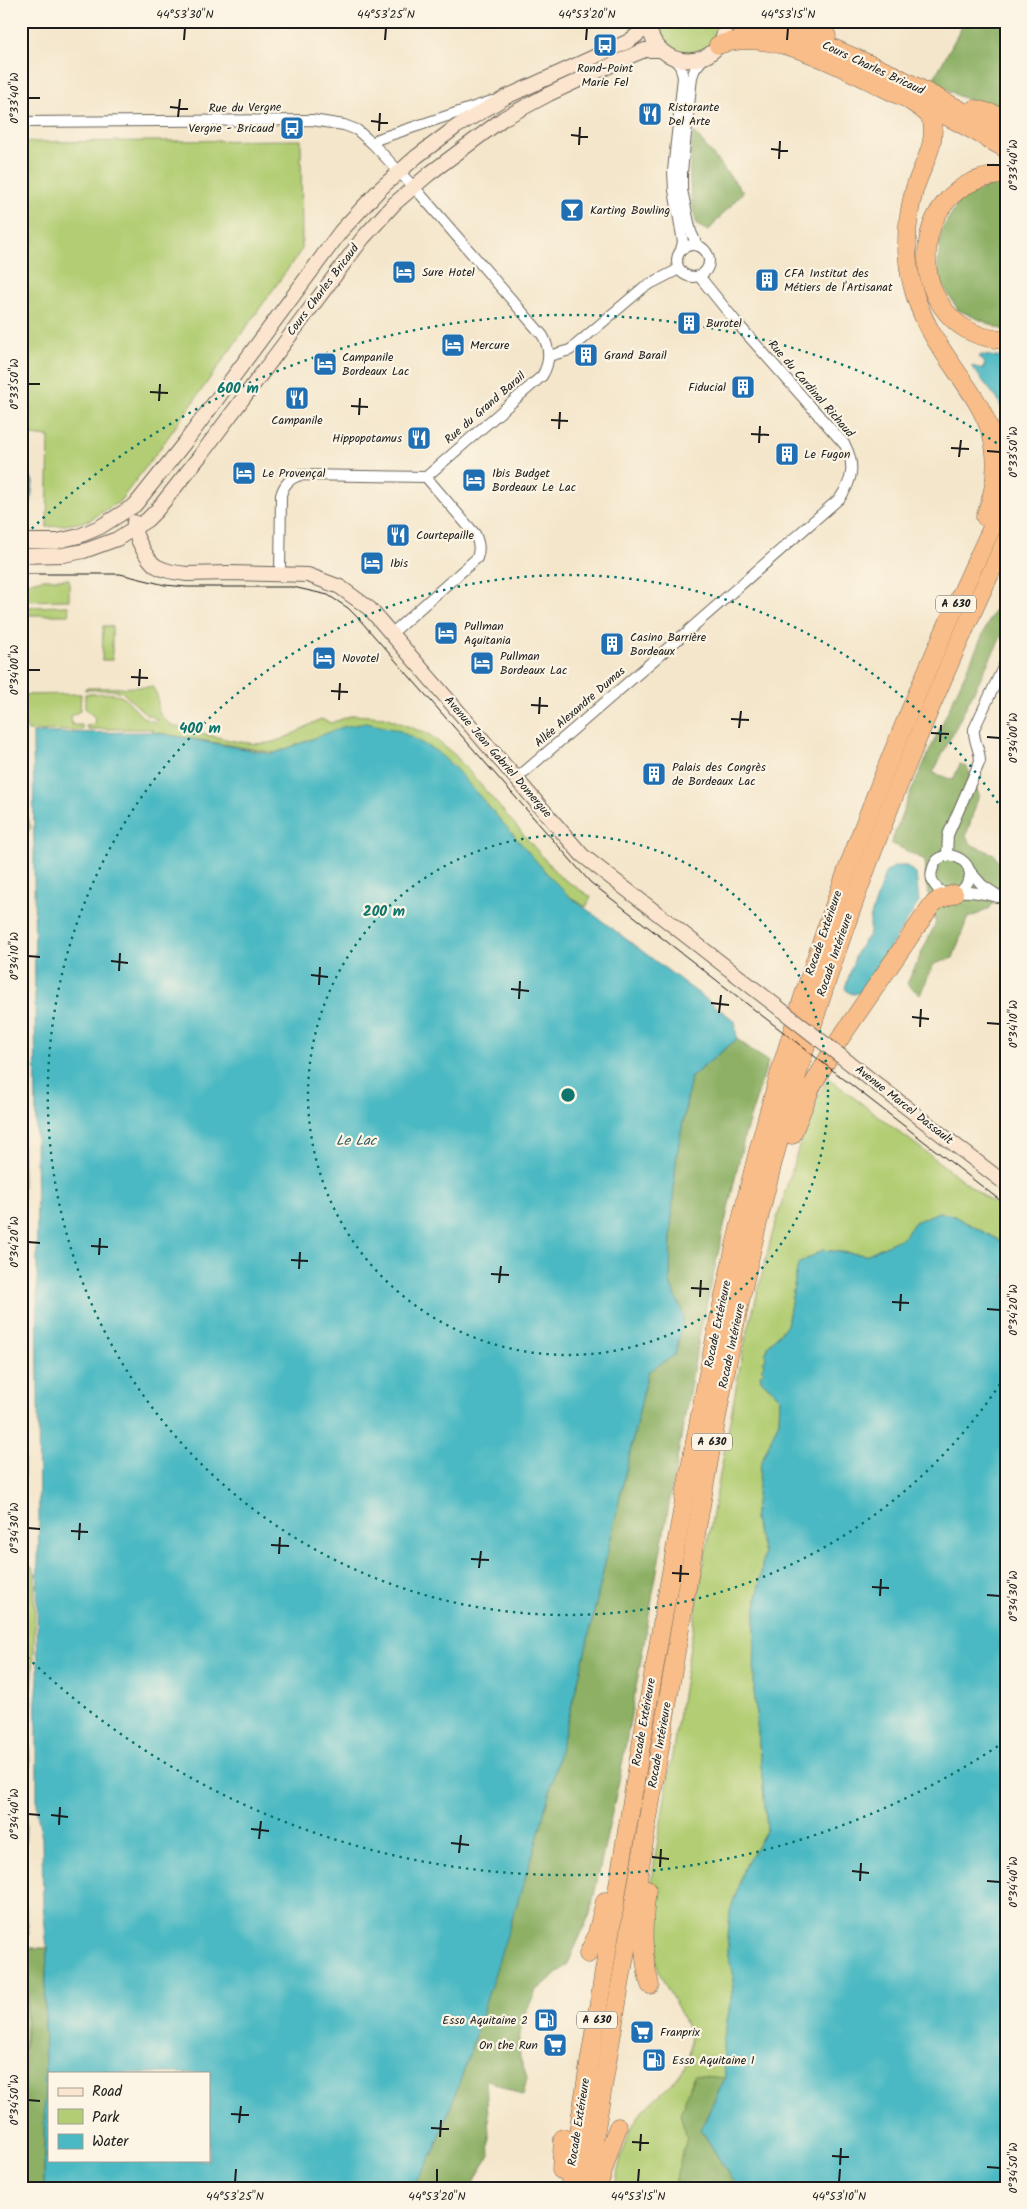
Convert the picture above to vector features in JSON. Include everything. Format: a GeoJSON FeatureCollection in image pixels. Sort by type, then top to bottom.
{"type":"FeatureCollection","features":[{"type":"Feature","properties":{"kind":"highway","name":"Cours Charles Bricaud"},"geometry":{"type":"LineString","coordinates":[[734,21],[742,25],[817,41],[894,75],[910,92]]}},
{"type":"Feature","properties":{"kind":"highway"},"geometry":{"type":"LineString","coordinates":[[799,21],[859,53],[894,75]]}},
{"type":"Feature","properties":{"kind":"highway","name":"Cours Charles Bricaud"},"geometry":{"type":"LineString","coordinates":[[712,51],[738,40],[777,44],[814,54],[910,92],[1006,134]]}},
{"type":"Feature","properties":{"kind":"highway"},"geometry":{"type":"LineString","coordinates":[[910,92],[1006,117]]}},
{"type":"Feature","properties":{"kind":"highway"},"geometry":{"type":"LineString","coordinates":[[910,92],[939,113],[1006,149]]}},
{"type":"Feature","properties":{"kind":"highway"},"geometry":{"type":"LineString","coordinates":[[910,92],[930,116],[932,123],[931,146],[914,190],[907,229],[906,250],[912,285],[942,350],[982,404],[991,422],[996,437],[999,468],[993,497],[950,598],[917,714]]}},
{"type":"Feature","properties":{"kind":"highway"},"geometry":{"type":"LineString","coordinates":[[1006,175],[994,175],[980,179],[952,195],[934,220],[925,250],[926,266],[932,289],[943,308],[954,321],[982,336],[1006,340]]}},
{"type":"Feature","properties":{"kind":"highway","name":"Rocade Extérieure"},"geometry":{"type":"LineString","coordinates":[[568,2188],[606,1966],[622,1851],[706,1382],[747,1194],[785,1055],[828,920],[868,812],[917,714],[1006,498]]}},
{"type":"Feature","properties":{"kind":"highway","name":"Rocade Intérieure"},"geometry":{"type":"LineString","coordinates":[[586,2188],[697,1527],[733,1337],[766,1189],[813,1020],[917,714],[1006,540]]}},
{"type":"Feature","properties":{"kind":"highway"},"geometry":{"type":"LineString","coordinates":[[917,714],[1006,567]]}},
{"type":"Feature","properties":{"kind":"highway"},"geometry":{"type":"LineString","coordinates":[[733,1337],[757,1261],[789,1143],[811,1088],[837,1043],[931,906],[938,900],[956,893]]}},
{"type":"Feature","properties":{"kind":"highway"},"geometry":{"type":"LineString","coordinates":[[650,1985],[644,1964],[643,1946],[656,1769]]}},
{"type":"Feature","properties":{"kind":"highway"},"geometry":{"type":"LineString","coordinates":[[588,1954],[596,1937],[612,1869],[622,1851]]}},
{"type":"Feature","properties":{"kind":"highway"},"geometry":{"type":"LineString","coordinates":[[598,2188],[618,2127]]}},
{"type":"Feature","properties":{"kind":"highway"},"geometry":{"type":"LineString","coordinates":[[560,2188],[563,2138]]}},
{"type":"Feature","properties":{"kind":"main road"},"geometry":{"type":"LineString","coordinates":[[648,21],[653,41],[660,50],[673,58],[690,61],[712,51],[724,35],[726,21]]}},
{"type":"Feature","properties":{"kind":"main road","name":"Cours Charles Bricaud"},"geometry":{"type":"LineString","coordinates":[[21,541],[58,541],[78,536],[100,527],[134,521],[171,470],[186,440],[341,231],[398,172],[456,128],[506,97],[629,41],[645,28],[648,21]]}},
{"type":"Feature","properties":{"kind":"main road","name":"Cours Charles Bricaud"},"geometry":{"type":"LineString","coordinates":[[21,556],[63,555],[84,551],[107,543],[134,521],[158,510],[363,238],[394,204],[468,144],[521,108],[635,54],[645,50],[660,50]]}},
{"type":"Feature","properties":{"kind":"main road","name":"Avenue Jean Gabriel Domergue"},"geometry":{"type":"LineString","coordinates":[[134,521],[155,566],[168,571],[187,574],[308,575],[340,587],[356,597],[370,609],[392,634],[582,855],[802,1026]]}},
{"type":"Feature","properties":{"kind":"main road","name":"Avenue Marcel Dassault"},"geometry":{"type":"LineString","coordinates":[[802,1026],[1006,1184]]}},
{"type":"Feature","properties":{"kind":"street"},"geometry":{"type":"LineString","coordinates":[[673,58],[680,66],[683,77],[673,171],[674,190],[684,242],[677,260],[679,269],[690,277],[699,276],[707,269],[709,259],[704,250],[697,245],[691,232],[682,190],[682,172],[692,77],[695,69],[712,51]]}},
{"type":"Feature","properties":{"kind":"street"},"geometry":{"type":"LineString","coordinates":[[373,144],[378,138],[506,97]]}},
{"type":"Feature","properties":{"kind":"street","name":"Rue du Vergne"},"geometry":{"type":"LineString","coordinates":[[21,122],[323,120],[357,130],[373,144],[413,187]]}},
{"type":"Feature","properties":{"kind":"street"},"geometry":{"type":"LineString","coordinates":[[413,187],[543,336],[548,356],[570,350],[644,287],[679,269]]}},
{"type":"Feature","properties":{"kind":"street"},"geometry":{"type":"LineString","coordinates":[[681,250],[688,245],[697,245]]}},
{"type":"Feature","properties":{"kind":"street","name":"Rue du Cardinal Richaud"},"geometry":{"type":"LineString","coordinates":[[699,276],[725,309],[845,445],[852,466],[849,484],[840,498],[722,602]]}},
{"type":"Feature","properties":{"kind":"street","name":"Rue du Grand Barail"},"geometry":{"type":"LineString","coordinates":[[426,477],[542,376],[548,356]]}},
{"type":"Feature","properties":{"kind":"street"},"geometry":{"type":"LineString","coordinates":[[280,574],[281,495],[282,488],[293,477],[301,475],[426,477],[475,534],[479,542],[479,550],[477,558],[471,564],[392,634]]}},
{"type":"Feature","properties":{"kind":"street","name":"Allée Alexandre Dumas"},"geometry":{"type":"LineString","coordinates":[[516,779],[722,602]]}},
{"type":"Feature","properties":{"kind":"street"},"geometry":{"type":"LineString","coordinates":[[946,856],[948,835],[980,761],[980,755],[973,736],[974,729],[1006,660]]}},
{"type":"Feature","properties":{"kind":"street"},"geometry":{"type":"LineString","coordinates":[[946,856],[958,857],[963,860],[982,885],[1002,899],[941,891],[936,887],[931,875],[936,863],[946,856]]}},
{"type":"Feature","properties":{"kind":"street"},"geometry":{"type":"LineString","coordinates":[[956,893],[968,883],[969,870]]}},
{"type":"Feature","properties":{"kind":"green space"},"geometry":{"type":"Polygon","coordinates":[[[656,21],[720,21],[716,37],[710,47],[701,53],[692,55],[672,49],[664,42],[658,32],[656,21]]]}},
{"type":"Feature","properties":{"kind":"green space"},"geometry":{"type":"Polygon","coordinates":[[[965,21],[1006,21],[1006,112],[958,96],[933,80],[965,21]]]}},
{"type":"Feature","properties":{"kind":"green space"},"geometry":{"type":"Polygon","coordinates":[[[694,132],[743,192],[708,231],[697,225],[692,201],[690,168],[694,132]]]}},
{"type":"Feature","properties":{"kind":"green space"},"geometry":{"type":"Polygon","coordinates":[[[301,140],[302,249],[161,447],[120,501],[90,520],[47,527],[49,437],[21,434],[21,142],[301,140]]]}},
{"type":"Feature","properties":{"kind":"green space"},"geometry":{"type":"Polygon","coordinates":[[[991,185],[1006,186],[1006,329],[1001,329],[958,310],[937,275],[941,231],[959,201],[991,185]]]}},
{"type":"Feature","properties":{"kind":"green space"},"geometry":{"type":"Polygon","coordinates":[[[43,579],[69,579],[69,600],[21,601],[21,584],[43,579]]]}},
{"type":"Feature","properties":{"kind":"green space"},"geometry":{"type":"Polygon","coordinates":[[[1006,590],[1006,627],[933,773],[953,780],[960,764],[967,767],[979,795],[966,836],[972,845],[994,854],[1006,879],[1006,886],[989,909],[967,919],[953,958],[934,964],[920,995],[907,984],[936,922],[927,888],[925,860],[891,843],[909,796],[989,621],[1006,590]]]}},
{"type":"Feature","properties":{"kind":"green space"},"geometry":{"type":"Polygon","coordinates":[[[68,606],[69,615],[27,615],[26,607],[68,606]]]}},
{"type":"Feature","properties":{"kind":"green space"},"geometry":{"type":"Polygon","coordinates":[[[103,626],[112,626],[112,660],[102,660],[103,626]]]}},
{"type":"Feature","properties":{"kind":"green space"},"geometry":{"type":"Polygon","coordinates":[[[152,687],[156,692],[159,712],[166,721],[174,726],[238,742],[263,744],[273,742],[321,719],[331,723],[353,715],[385,717],[430,735],[455,755],[559,876],[591,897],[586,907],[569,896],[551,878],[276,753],[153,732],[152,729],[88,729],[86,726],[94,724],[95,718],[85,708],[85,694],[106,693],[118,695],[128,701],[144,718],[156,722],[157,719],[147,715],[122,692],[113,690],[85,690],[85,688],[152,687]]]}},
{"type":"Feature","properties":{"kind":"green space"},"geometry":{"type":"Polygon","coordinates":[[[81,694],[80,711],[71,716],[72,725],[82,725],[82,730],[28,731],[21,716],[21,695],[81,694]]]}},
{"type":"Feature","properties":{"kind":"green space"},"geometry":{"type":"Polygon","coordinates":[[[21,794],[31,828],[25,835],[21,893],[21,794]]]}},
{"type":"Feature","properties":{"kind":"green space"},"geometry":{"type":"Polygon","coordinates":[[[21,893],[24,1366],[21,1366],[21,893]]]}},
{"type":"Feature","properties":{"kind":"green space"},"geometry":{"type":"Polygon","coordinates":[[[737,1039],[768,1062],[745,1134],[699,1338],[620,1776],[590,1914],[567,1965],[536,1991],[522,2020],[519,2043],[520,2058],[527,2077],[523,2096],[486,2079],[490,2155],[472,2188],[412,2188],[433,2154],[536,1844],[584,1657],[648,1372],[684,1316],[670,1283],[671,1228],[676,1160],[691,1077],[737,1039]]]}},
{"type":"Feature","properties":{"kind":"green space"},"geometry":{"type":"Polygon","coordinates":[[[828,1078],[1006,1213],[1006,1244],[954,1216],[939,1212],[915,1222],[904,1237],[866,1255],[823,1250],[798,1264],[787,1325],[768,1346],[764,1371],[760,1377],[780,1397],[779,1421],[761,1462],[754,1520],[764,1552],[755,1614],[754,1691],[767,1829],[743,1870],[727,1951],[734,1981],[723,2044],[725,2078],[701,2129],[737,2188],[613,2188],[625,2144],[632,2127],[643,2111],[668,2088],[682,2071],[690,2049],[690,2039],[683,2017],[657,1965],[655,1942],[657,1900],[648,1900],[705,1556],[743,1350],[772,1235],[808,1116],[828,1078]]]}},
{"type":"Feature","properties":{"kind":"green space"},"geometry":{"type":"Polygon","coordinates":[[[21,1371],[24,1371],[24,1563],[33,1568],[35,1573],[34,1659],[29,1730],[30,1770],[26,1820],[24,1894],[29,1933],[27,1943],[21,1945],[21,1371]]]}},
{"type":"Feature","properties":{"kind":"green space"},"geometry":{"type":"Polygon","coordinates":[[[21,1948],[47,1948],[44,2188],[21,2188],[21,2051],[24,2050],[26,2028],[27,1983],[25,1961],[21,1961],[21,1948]]]}},
{"type":"Feature","properties":{"kind":"green space"},"geometry":{"type":"Polygon","coordinates":[[[21,1961],[25,1961],[27,2006],[24,2050],[21,2051],[21,1961]]]}},
{"type":"Feature","properties":{"kind":"green space"},"geometry":{"type":"Polygon","coordinates":[[[694,2075],[725,2078],[701,2129],[737,2188],[673,2188],[687,2137],[680,2114],[694,2075]]]}},
{"type":"Feature","properties":{"kind":"water"},"geometry":{"type":"Polygon","coordinates":[[[982,355],[1006,358],[1006,417],[998,400],[971,366],[983,369],[985,363],[978,357],[982,355]]]}},
{"type":"Feature","properties":{"kind":"water"},"geometry":{"type":"Polygon","coordinates":[[[21,469],[29,472],[33,482],[30,508],[21,514],[21,469]]]}},
{"type":"Feature","properties":{"kind":"water","name":"Le Lac"},"geometry":{"type":"Polygon","coordinates":[[[366,723],[398,730],[436,751],[455,768],[569,896],[735,1021],[737,1039],[691,1077],[676,1160],[671,1228],[670,1283],[684,1316],[675,1355],[648,1372],[584,1657],[536,1844],[463,2073],[433,2154],[412,2188],[44,2188],[47,1948],[43,1905],[42,1838],[37,1813],[36,1710],[39,1522],[33,733],[153,732],[272,754],[343,727],[366,723]]]}},
{"type":"Feature","properties":{"kind":"water"},"geometry":{"type":"Polygon","coordinates":[[[895,866],[907,866],[916,874],[919,902],[863,990],[856,994],[851,993],[845,988],[857,951],[870,933],[870,919],[885,873],[895,866]]]}},
{"type":"Feature","properties":{"kind":"water"},"geometry":{"type":"Polygon","coordinates":[[[939,1212],[954,1216],[1006,1244],[1006,2188],[737,2188],[701,2129],[725,2078],[723,2044],[734,1981],[727,1951],[730,1912],[743,1870],[767,1829],[754,1691],[755,1614],[764,1553],[754,1520],[761,1462],[779,1421],[780,1397],[762,1381],[760,1375],[764,1371],[761,1368],[765,1364],[763,1361],[766,1359],[765,1353],[768,1346],[787,1325],[798,1264],[823,1250],[866,1255],[904,1237],[915,1222],[939,1212]]]}},
{"type":"Feature","properties":{"kind":"tram line"},"geometry":{"type":"LineString","coordinates":[[21,574],[120,574],[165,585],[187,587],[293,587],[328,595],[348,608],[359,619],[590,882],[1006,1205]]}},
{"type":"Feature","properties":{"kind":"place","name":"Rond-Point Marie Fel"},"geometry":{"type":"Point","coordinates":[605,45]}},
{"type":"Feature","properties":{"kind":"place","name":"Ristorante Del Arte"},"geometry":{"type":"Point","coordinates":[650,114]}},
{"type":"Feature","properties":{"kind":"place","name":"Vergne - Bricaud"},"geometry":{"type":"Point","coordinates":[292,128]}},
{"type":"Feature","properties":{"kind":"place","name":"Karting Bowling"},"geometry":{"type":"Point","coordinates":[572,210]}},
{"type":"Feature","properties":{"kind":"place","name":"Sure Hotel"},"geometry":{"type":"Point","coordinates":[404,272]}},
{"type":"Feature","properties":{"kind":"place","name":"CFA Institut des Métiers de l'Artisanat"},"geometry":{"type":"Point","coordinates":[767,280]}},
{"type":"Feature","properties":{"kind":"place","name":"Burotel"},"geometry":{"type":"Point","coordinates":[689,323]}},
{"type":"Feature","properties":{"kind":"place","name":"Mercure"},"geometry":{"type":"Point","coordinates":[453,345]}},
{"type":"Feature","properties":{"kind":"place","name":"Grand Barail"},"geometry":{"type":"Point","coordinates":[586,355]}},
{"type":"Feature","properties":{"kind":"place","name":"Campanile Bordeaux Lac"},"geometry":{"type":"Point","coordinates":[325,364]}},
{"type":"Feature","properties":{"kind":"place","name":"Fiducial"},"geometry":{"type":"Point","coordinates":[743,387]}},
{"type":"Feature","properties":{"kind":"place","name":"Campanile"},"geometry":{"type":"Point","coordinates":[297,398]}},
{"type":"Feature","properties":{"kind":"place","name":"Hippopotamus"},"geometry":{"type":"Point","coordinates":[419,438]}},
{"type":"Feature","properties":{"kind":"place","name":"Le Fugon"},"geometry":{"type":"Point","coordinates":[787,454]}},
{"type":"Feature","properties":{"kind":"place","name":"Le Provençal"},"geometry":{"type":"Point","coordinates":[244,473]}},
{"type":"Feature","properties":{"kind":"place","name":"Ibis Budget Bordeaux Le Lac"},"geometry":{"type":"Point","coordinates":[474,480]}},
{"type":"Feature","properties":{"kind":"place","name":"Courtepaille"},"geometry":{"type":"Point","coordinates":[398,535]}},
{"type":"Feature","properties":{"kind":"place","name":"Ibis"},"geometry":{"type":"Point","coordinates":[372,563]}},
{"type":"Feature","properties":{"kind":"place","name":"Pullman Aquitania"},"geometry":{"type":"Point","coordinates":[446,633]}},
{"type":"Feature","properties":{"kind":"place","name":"Casino Barrière Bordeaux"},"geometry":{"type":"Point","coordinates":[612,644]}},
{"type":"Feature","properties":{"kind":"place","name":"Novotel"},"geometry":{"type":"Point","coordinates":[324,658]}},
{"type":"Feature","properties":{"kind":"place","name":"Pullman Bordeaux Lac"},"geometry":{"type":"Point","coordinates":[482,663]}},
{"type":"Feature","properties":{"kind":"place","name":"Palais des Congrès de Bordeaux Lac"},"geometry":{"type":"Point","coordinates":[654,774]}},
{"type":"Feature","properties":{"kind":"place","name":"Esso Aquitaine 2"},"geometry":{"type":"Point","coordinates":[546,2020]}},
{"type":"Feature","properties":{"kind":"place","name":"Franprix"},"geometry":{"type":"Point","coordinates":[642,2032]}},
{"type":"Feature","properties":{"kind":"place","name":"On the Run"},"geometry":{"type":"Point","coordinates":[555,2045]}},
{"type":"Feature","properties":{"kind":"place","name":"Esso Aquitaine 1"},"geometry":{"type":"Point","coordinates":[654,2060]}}]}
